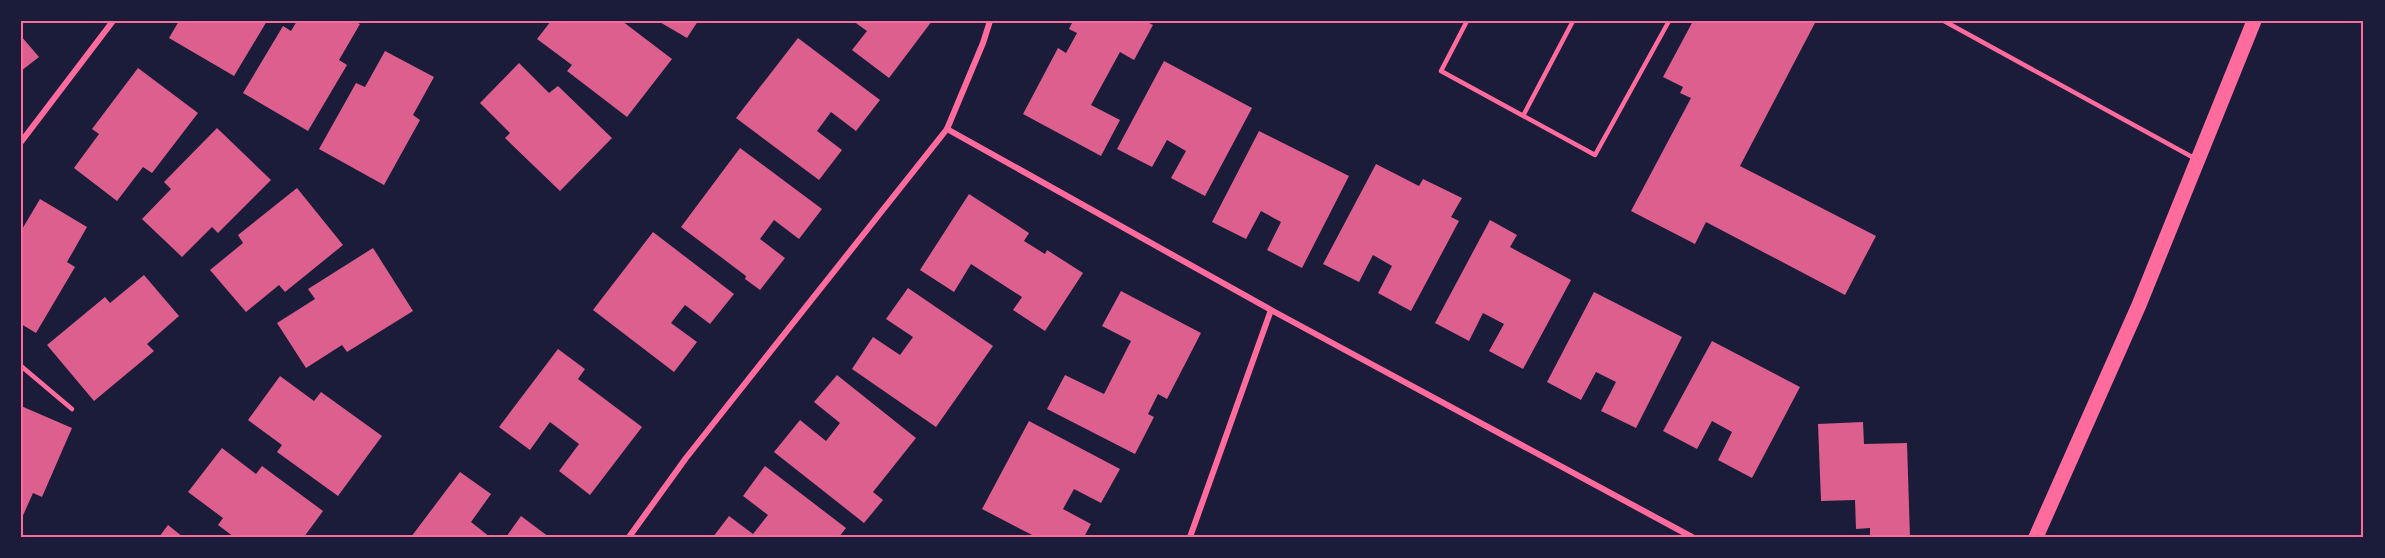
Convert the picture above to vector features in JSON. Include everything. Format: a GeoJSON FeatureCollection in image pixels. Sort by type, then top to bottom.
{"type":"FeatureCollection","features":[{"type":"Feature","properties":{"kind":"main road"},"geometry":{"type":"LineString","coordinates":[[2036,537],[2139,305],[2254,21]]}},
{"type":"Feature","properties":{"kind":"street"},"geometry":{"type":"LineString","coordinates":[[21,142],[113,21]]}},
{"type":"Feature","properties":{"kind":"street"},"geometry":{"type":"LineString","coordinates":[[629,537],[686,458],[947,129],[990,21]]}},
{"type":"Feature","properties":{"kind":"street"},"geometry":{"type":"LineString","coordinates":[[947,129],[1271,310],[1692,536]]}},
{"type":"Feature","properties":{"kind":"street"},"geometry":{"type":"LineString","coordinates":[[1190,537],[1271,310]]}},
{"type":"Feature","properties":{"kind":"lane"},"geometry":{"type":"LineString","coordinates":[[1467,21],[1441,71],[1524,114],[1595,155],[1669,21]]}},
{"type":"Feature","properties":{"kind":"lane"},"geometry":{"type":"LineString","coordinates":[[1524,114],[1573,21]]}},
{"type":"Feature","properties":{"kind":"lane"},"geometry":{"type":"LineString","coordinates":[[1944,21],[2197,159]]}},
{"type":"Feature","properties":{"kind":"lane"},"geometry":{"type":"LineString","coordinates":[[21,366],[72,409]]}},
{"type":"Feature","properties":{"kind":"building"},"geometry":{"type":"Polygon","coordinates":[[[179,21],[267,21],[234,76],[169,38],[179,21]]]}},
{"type":"Feature","properties":{"kind":"building"},"geometry":{"type":"Polygon","coordinates":[[[297,21],[354,21],[360,24],[339,60],[347,65],[308,131],[243,93],[283,26],[291,31],[297,21]]]}},
{"type":"Feature","properties":{"kind":"building"},"geometry":{"type":"Polygon","coordinates":[[[551,21],[622,21],[672,59],[627,117],[567,71],[572,65],[537,39],[551,21]]]}},
{"type":"Feature","properties":{"kind":"building"},"geometry":{"type":"Polygon","coordinates":[[[658,21],[698,21],[687,38],[658,21]]]}},
{"type":"Feature","properties":{"kind":"building"},"geometry":{"type":"Polygon","coordinates":[[[853,21],[932,21],[889,78],[852,50],[867,31],[853,21]]]}},
{"type":"Feature","properties":{"kind":"building"},"geometry":{"type":"Polygon","coordinates":[[[1073,21],[1145,21],[1153,25],[1134,60],[1120,52],[1091,105],[1120,120],[1101,156],[1023,114],[1058,48],[1066,53],[1077,33],[1069,29],[1073,21]]]}},
{"type":"Feature","properties":{"kind":"building"},"geometry":{"type":"Polygon","coordinates":[[[1693,21],[1816,21],[1740,166],[1876,236],[1845,295],[1706,222],[1695,244],[1631,211],[1691,98],[1680,93],[1683,87],[1663,77],[1693,21]]]}},
{"type":"Feature","properties":{"kind":"building"},"geometry":{"type":"Polygon","coordinates":[[[21,36],[39,57],[21,71],[21,36]]]}},
{"type":"Feature","properties":{"kind":"building"},"geometry":{"type":"Polygon","coordinates":[[[798,38],[880,100],[856,131],[831,112],[817,131],[842,150],[819,180],[736,118],[798,38]]]}},
{"type":"Feature","properties":{"kind":"building"},"geometry":{"type":"Polygon","coordinates":[[[385,51],[434,77],[413,115],[420,120],[384,185],[319,149],[356,83],[365,87],[385,51]]]}},
{"type":"Feature","properties":{"kind":"building"},"geometry":{"type":"Polygon","coordinates":[[[1164,61],[1252,108],[1205,196],[1171,178],[1186,151],[1167,140],[1152,167],[1117,149],[1164,61]]]}},
{"type":"Feature","properties":{"kind":"building"},"geometry":{"type":"Polygon","coordinates":[[[519,63],[549,93],[558,86],[612,138],[560,191],[505,138],[510,133],[480,103],[519,63]]]}},
{"type":"Feature","properties":{"kind":"building"},"geometry":{"type":"Polygon","coordinates":[[[138,68],[198,113],[152,173],[143,167],[117,201],[74,168],[99,134],[92,129],[138,68]]]}},
{"type":"Feature","properties":{"kind":"building"},"geometry":{"type":"Polygon","coordinates":[[[217,128],[271,180],[218,233],[212,227],[182,257],[142,219],[171,189],[164,182],[217,128]]]}},
{"type":"Feature","properties":{"kind":"building"},"geometry":{"type":"Polygon","coordinates":[[[1259,131],[1349,176],[1302,268],[1267,250],[1281,222],[1261,211],[1246,239],[1212,222],[1259,131]]]}},
{"type":"Feature","properties":{"kind":"building"},"geometry":{"type":"Polygon","coordinates":[[[740,148],[822,209],[799,239],[774,220],[760,239],[785,258],[760,290],[745,279],[746,276],[681,227],[740,148]]]}},
{"type":"Feature","properties":{"kind":"building"},"geometry":{"type":"Polygon","coordinates":[[[1376,164],[1419,186],[1423,179],[1462,198],[1451,217],[1459,221],[1411,311],[1378,293],[1392,266],[1373,255],[1359,282],[1323,264],[1376,164]]]}},
{"type":"Feature","properties":{"kind":"building"},"geometry":{"type":"Polygon","coordinates":[[[297,188],[343,245],[285,292],[279,285],[246,312],[210,270],[243,243],[238,235],[297,188]]]}},
{"type":"Feature","properties":{"kind":"building"},"geometry":{"type":"Polygon","coordinates":[[[969,194],[1029,233],[1024,241],[1045,254],[1047,250],[1083,273],[1045,331],[1013,310],[1022,297],[971,264],[954,292],[920,270],[969,194]]]}},
{"type":"Feature","properties":{"kind":"building"},"geometry":{"type":"Polygon","coordinates":[[[40,199],[87,227],[67,262],[75,267],[36,333],[21,324],[21,231],[40,199]]]}},
{"type":"Feature","properties":{"kind":"building"},"geometry":{"type":"Polygon","coordinates":[[[1490,220],[1517,235],[1510,247],[1571,280],[1523,369],[1489,351],[1504,324],[1483,313],[1469,341],[1435,323],[1490,220]]]}},
{"type":"Feature","properties":{"kind":"building"},"geometry":{"type":"Polygon","coordinates":[[[653,232],[734,294],[710,324],[685,305],[671,323],[697,342],[674,372],[593,310],[653,232]]]}},
{"type":"Feature","properties":{"kind":"building"},"geometry":{"type":"Polygon","coordinates":[[[373,248],[413,311],[347,352],[342,345],[306,368],[277,323],[315,299],[308,289],[373,248]]]}},
{"type":"Feature","properties":{"kind":"building"},"geometry":{"type":"Polygon","coordinates":[[[144,275],[179,316],[147,344],[154,351],[94,401],[47,345],[105,297],[110,303],[144,275]]]}},
{"type":"Feature","properties":{"kind":"building"},"geometry":{"type":"Polygon","coordinates":[[[908,288],[993,346],[936,427],[852,369],[873,337],[900,355],[913,337],[886,319],[908,288]]]}},
{"type":"Feature","properties":{"kind":"building"},"geometry":{"type":"Polygon","coordinates":[[[1121,291],[1201,333],[1167,399],[1158,394],[1148,414],[1154,417],[1135,454],[1047,409],[1065,375],[1104,394],[1131,341],[1102,326],[1121,291]]]}},
{"type":"Feature","properties":{"kind":"building"},"geometry":{"type":"Polygon","coordinates":[[[1594,292],[1682,337],[1636,428],[1601,411],[1616,382],[1596,372],[1581,400],[1547,382],[1594,292]]]}},
{"type":"Feature","properties":{"kind":"building"},"geometry":{"type":"Polygon","coordinates":[[[1712,341],[1800,387],[1752,478],[1718,460],[1732,432],[1712,421],[1697,449],[1663,431],[1712,341]]]}},
{"type":"Feature","properties":{"kind":"building"},"geometry":{"type":"Polygon","coordinates":[[[558,349],[585,369],[578,379],[642,427],[590,495],[559,471],[579,444],[550,422],[530,450],[499,427],[558,349]]]}},
{"type":"Feature","properties":{"kind":"building"},"geometry":{"type":"Polygon","coordinates":[[[837,375],[916,438],[873,492],[883,500],[864,523],[774,452],[800,420],[826,441],[840,423],[814,402],[837,375]]]}},
{"type":"Feature","properties":{"kind":"building"},"geometry":{"type":"Polygon","coordinates":[[[280,376],[314,401],[321,392],[382,436],[338,496],[277,452],[282,445],[248,420],[280,376]]]}},
{"type":"Feature","properties":{"kind":"building"},"geometry":{"type":"Polygon","coordinates":[[[21,406],[72,428],[42,497],[33,493],[21,520],[21,406]]]}},
{"type":"Feature","properties":{"kind":"building"},"geometry":{"type":"Polygon","coordinates":[[[1029,421],[1120,469],[1101,503],[1074,489],[1063,509],[1091,524],[1084,537],[1036,537],[982,509],[1029,421]]]}},
{"type":"Feature","properties":{"kind":"building"},"geometry":{"type":"Polygon","coordinates":[[[1863,422],[1864,444],[1907,443],[1910,537],[1870,537],[1870,528],[1856,529],[1855,500],[1821,501],[1818,424],[1863,422]]]}},
{"type":"Feature","properties":{"kind":"building"},"geometry":{"type":"Polygon","coordinates":[[[222,448],[256,474],[262,466],[323,511],[304,537],[234,537],[218,525],[223,518],[188,492],[222,448]]]}},
{"type":"Feature","properties":{"kind":"building"},"geometry":{"type":"Polygon","coordinates":[[[765,466],[846,528],[839,537],[713,537],[729,516],[753,534],[768,515],[743,496],[765,466]]]}},
{"type":"Feature","properties":{"kind":"building"},"geometry":{"type":"Polygon","coordinates":[[[460,472],[491,494],[471,522],[490,537],[411,537],[460,472]]]}},
{"type":"Feature","properties":{"kind":"building"},"geometry":{"type":"Polygon","coordinates":[[[521,516],[549,537],[506,537],[521,516]]]}},
{"type":"Feature","properties":{"kind":"building"},"geometry":{"type":"Polygon","coordinates":[[[168,525],[183,537],[159,537],[168,525]]]}}]}
